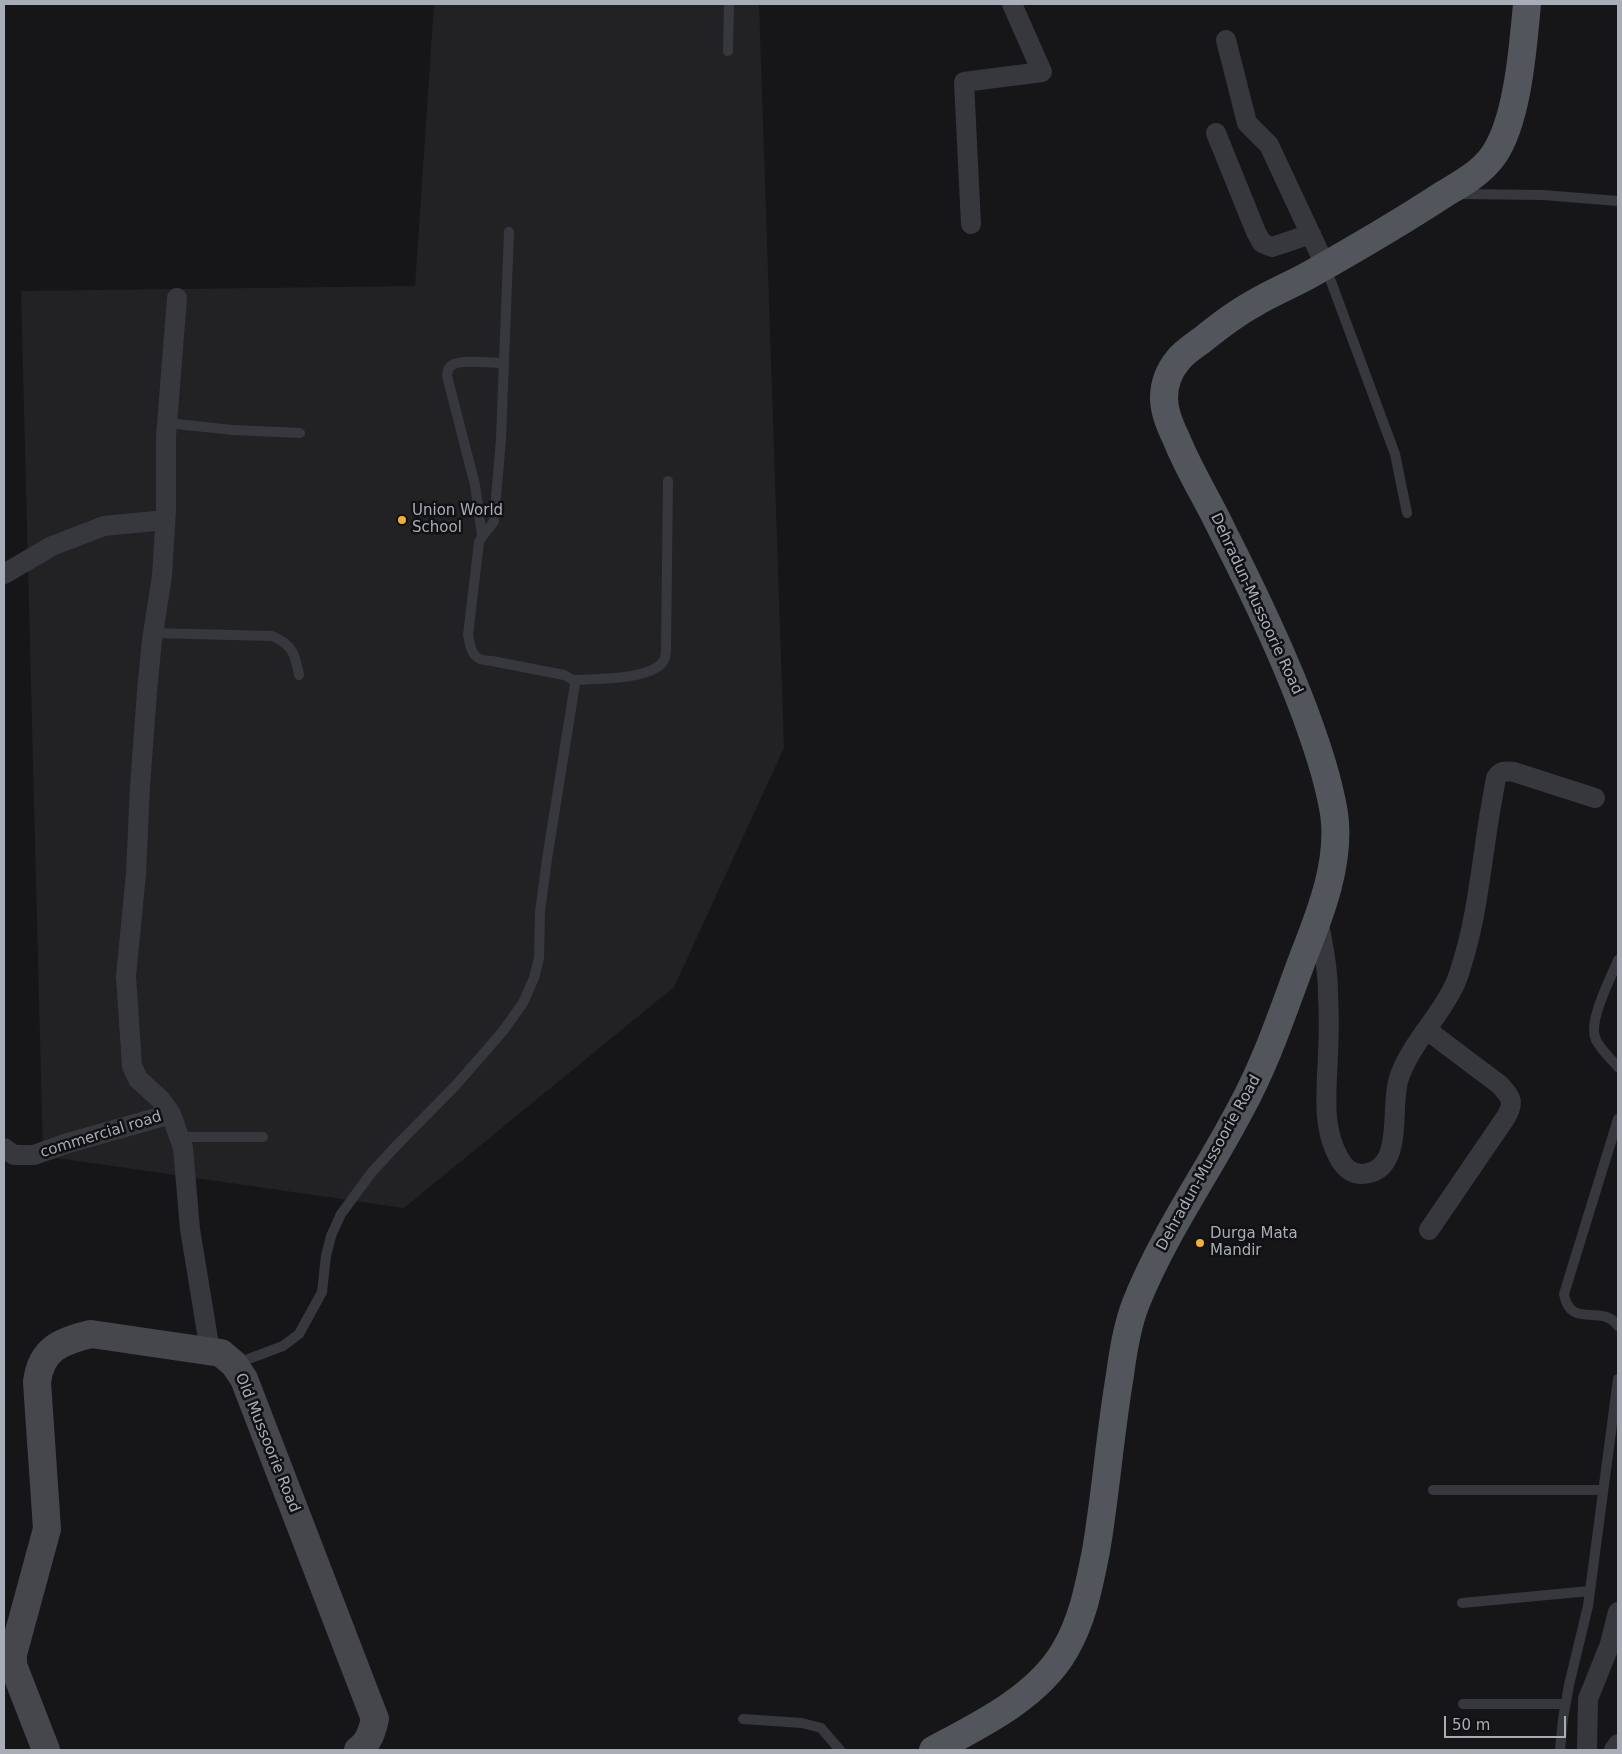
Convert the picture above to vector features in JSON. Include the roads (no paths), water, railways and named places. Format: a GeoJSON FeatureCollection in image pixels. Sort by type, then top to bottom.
{"type":"FeatureCollection","features":[{"type":"Feature","properties":{"kind":"main road","name":"Dehradun-Mussoorie Road"},"geometry":{"type":"LineString","coordinates":[[933,1750],[970,1731],[1024,1696],[1047,1676],[1064,1652],[1079,1622],[1088,1592],[1098,1539],[1124,1345],[1134,1306],[1173,1223],[1240,1110],[1258,1074],[1273,1040],[1318,919],[1333,861],[1335,819],[1323,762],[1277,643],[1222,529],[1184,459],[1168,419],[1164,399],[1167,378],[1180,357],[1213,331],[1253,304],[1325,265],[1444,194],[1475,174],[1493,156],[1505,131],[1513,106],[1522,52],[1527,4]]}},
{"type":"Feature","properties":{"kind":"main road","name":"Old Mussoorie Road"},"geometry":{"type":"LineString","coordinates":[[46,1750],[14,1665],[13,1654],[47,1529],[37,1382],[38,1371],[43,1360],[55,1346],[72,1338],[91,1334],[221,1353],[234,1364],[244,1379],[375,1719],[372,1735],[362,1748],[358,1750]]}},
{"type":"Feature","properties":{"kind":"street"},"geometry":{"type":"LineString","coordinates":[[971,224],[964,82],[1042,72],[1012,4]]}},
{"type":"Feature","properties":{"kind":"street"},"geometry":{"type":"LineString","coordinates":[[1226,40],[1247,122],[1269,145],[1325,265]]}},
{"type":"Feature","properties":{"kind":"street"},"geometry":{"type":"LineString","coordinates":[[1216,133],[1256,232],[1262,242],[1272,247],[1311,234]]}},
{"type":"Feature","properties":{"kind":"street"},"geometry":{"type":"LineString","coordinates":[[177,298],[167,422],[162,576],[153,633],[147,691],[136,874],[128,944],[127,994],[132,1066],[138,1079],[160,1099],[171,1114],[183,1148],[190,1229],[210,1351]]}},
{"type":"Feature","properties":{"kind":"street"},"geometry":{"type":"LineString","coordinates":[[4,574],[52,546],[104,526],[165,520]]}},
{"type":"Feature","properties":{"kind":"street"},"geometry":{"type":"LineString","coordinates":[[1318,919],[1325,955],[1328,993],[1326,1114],[1330,1137],[1339,1158],[1349,1171],[1356,1174],[1368,1174],[1379,1169],[1388,1157],[1393,1140],[1395,1098],[1399,1078],[1411,1053],[1454,987],[1474,921],[1496,778],[1500,772],[1514,772],[1596,798]]}},
{"type":"Feature","properties":{"kind":"street"},"geometry":{"type":"LineString","coordinates":[[1427,1030],[1500,1085],[1512,1102],[1506,1117],[1429,1230]]}},
{"type":"Feature","properties":{"kind":"street","name":"commercial road"},"geometry":{"type":"LineString","coordinates":[[4,1148],[14,1155],[34,1155],[68,1143],[171,1114]]}},
{"type":"Feature","properties":{"kind":"street"},"geometry":{"type":"LineString","coordinates":[[1587,1750],[1588,1699],[1610,1644],[1618,1612]]}},
{"type":"Feature","properties":{"kind":"street"},"geometry":{"type":"LineString","coordinates":[[1614,1750],[1618,1744]]}},
{"type":"Feature","properties":{"kind":"lane"},"geometry":{"type":"LineString","coordinates":[[728,51],[729,4]]}},
{"type":"Feature","properties":{"kind":"lane"},"geometry":{"type":"LineString","coordinates":[[1444,194],[1543,195],[1618,201]]}},
{"type":"Feature","properties":{"kind":"lane"},"geometry":{"type":"LineString","coordinates":[[482,535],[494,521],[501,439],[509,232]]}},
{"type":"Feature","properties":{"kind":"lane"},"geometry":{"type":"LineString","coordinates":[[1325,265],[1395,454],[1407,513]]}},
{"type":"Feature","properties":{"kind":"lane"},"geometry":{"type":"LineString","coordinates":[[504,363],[463,362],[452,365],[448,370],[447,376],[475,485],[482,535],[477,552],[468,635],[470,650],[475,656],[482,661],[492,661],[564,675],[573,680],[640,674],[660,665],[665,659],[666,648],[668,481]]}},
{"type":"Feature","properties":{"kind":"lane"},"geometry":{"type":"LineString","coordinates":[[167,422],[233,430],[300,433]]}},
{"type":"Feature","properties":{"kind":"lane"},"geometry":{"type":"LineString","coordinates":[[153,633],[272,636],[284,641],[290,647],[295,656],[299,675]]}},
{"type":"Feature","properties":{"kind":"lane"},"geometry":{"type":"LineString","coordinates":[[234,1364],[283,1346],[299,1334],[322,1292],[326,1256],[331,1236],[341,1214],[372,1172],[396,1145],[456,1086],[497,1038],[523,1003],[534,978],[539,958],[540,912],[575,687],[573,680]]}},
{"type":"Feature","properties":{"kind":"lane"},"geometry":{"type":"LineString","coordinates":[[1618,960],[1596,1016],[1593,1030],[1596,1040],[1618,1067]]}},
{"type":"Feature","properties":{"kind":"lane"},"geometry":{"type":"LineString","coordinates":[[1618,1119],[1564,1294],[1568,1309],[1574,1313],[1605,1316],[1615,1321],[1618,1326]]}},
{"type":"Feature","properties":{"kind":"lane"},"geometry":{"type":"LineString","coordinates":[[180,1138],[263,1137]]}},
{"type":"Feature","properties":{"kind":"lane"},"geometry":{"type":"LineString","coordinates":[[1560,1750],[1565,1704],[1588,1606],[1618,1379]]}},
{"type":"Feature","properties":{"kind":"lane"},"geometry":{"type":"LineString","coordinates":[[1433,1490],[1603,1490]]}},
{"type":"Feature","properties":{"kind":"lane"},"geometry":{"type":"LineString","coordinates":[[1462,1602],[1590,1591]]}},
{"type":"Feature","properties":{"kind":"lane"},"geometry":{"type":"LineString","coordinates":[[1463,1704],[1565,1704]]}},
{"type":"Feature","properties":{"kind":"lane"},"geometry":{"type":"LineString","coordinates":[[743,1719],[802,1723],[821,1728],[840,1750]]}},
{"type":"Feature","properties":{"kind":"place","name":"Union World School"},"geometry":{"type":"Point","coordinates":[402,520]}},
{"type":"Feature","properties":{"kind":"place","name":"Durga Mata Mandir"},"geometry":{"type":"Point","coordinates":[1200,1243]}}]}
